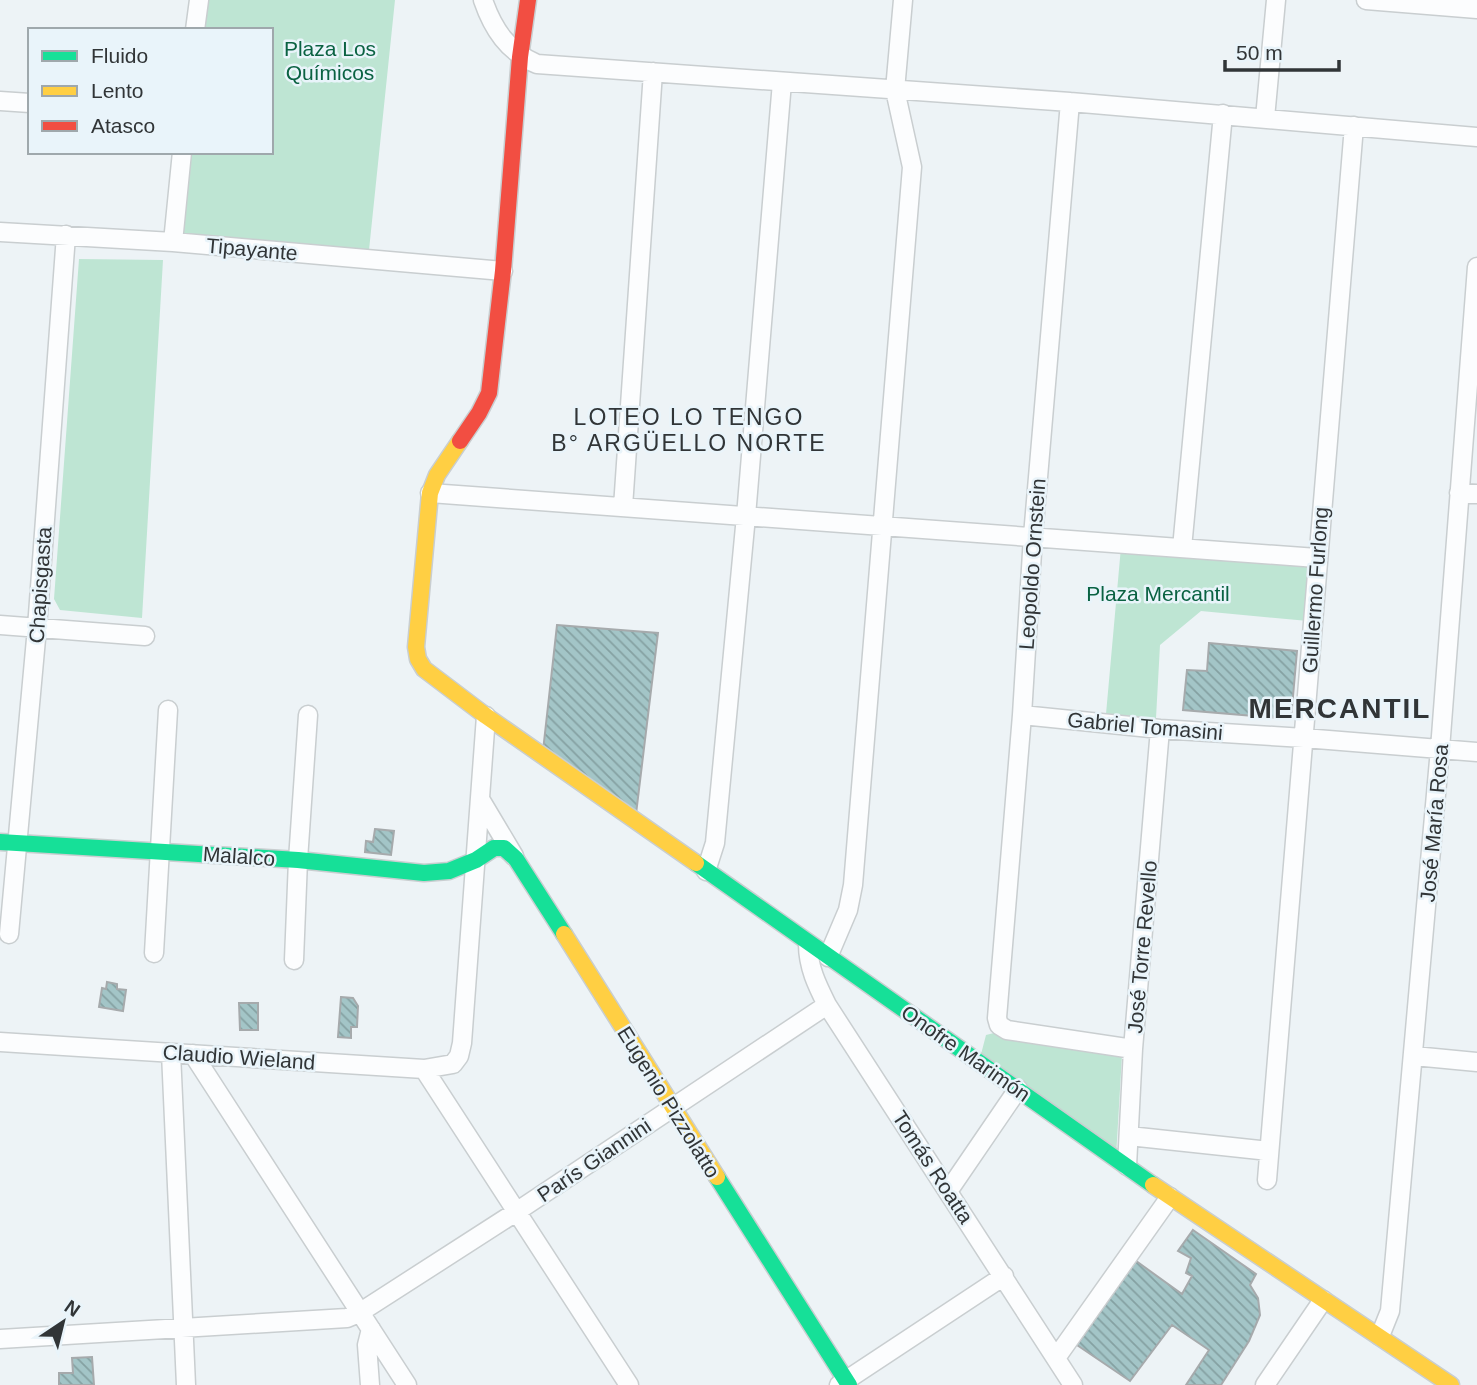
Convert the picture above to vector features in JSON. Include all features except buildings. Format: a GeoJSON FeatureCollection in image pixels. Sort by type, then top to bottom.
{"type":"FeatureCollection","features":[{"type":"Feature","properties":{"kind":"street"},"geometry":{"type":"LineString","coordinates":[[195,28],[198,0]]}},
{"type":"Feature","properties":{"kind":"street"},"geometry":{"type":"LineString","coordinates":[[483,0],[495,27],[520,57],[537,64],[1070,102],[1477,137]]}},
{"type":"Feature","properties":{"kind":"street"},"geometry":{"type":"LineString","coordinates":[[528,0],[520,57],[503,271],[489,393],[479,413],[437,475],[430,493],[1317,558]]}},
{"type":"Feature","properties":{"kind":"street"},"geometry":{"type":"LineString","coordinates":[[828,957],[848,910],[853,886],[912,167],[895,90],[903,0]]}},
{"type":"Feature","properties":{"kind":"street"},"geometry":{"type":"LineString","coordinates":[[1265,118],[1276,0]]}},
{"type":"Feature","properties":{"kind":"street"},"geometry":{"type":"LineString","coordinates":[[1366,0],[1477,9]]}},
{"type":"Feature","properties":{"kind":"street"},"geometry":{"type":"LineString","coordinates":[[623,507],[653,72]]}},
{"type":"Feature","properties":{"kind":"street"},"geometry":{"type":"LineString","coordinates":[[706,871],[715,843],[746,516],[782,82]]}},
{"type":"Feature","properties":{"kind":"street"},"geometry":{"type":"LineString","coordinates":[[0,101],[28,103]]}},
{"type":"Feature","properties":{"kind":"street","name":"Leopoldo Ornstein"},"geometry":{"type":"LineString","coordinates":[[1070,102],[1033,536],[1022,715],[997,1017],[999,1025],[1007,1030],[1133,1049]]}},
{"type":"Feature","properties":{"kind":"street"},"geometry":{"type":"LineString","coordinates":[[1182,548],[1223,114]]}},
{"type":"Feature","properties":{"kind":"street","name":"Guillermo Furlong"},"geometry":{"type":"LineString","coordinates":[[1267,1180],[1354,126]]}},
{"type":"Feature","properties":{"kind":"street"},"geometry":{"type":"LineString","coordinates":[[173,242],[182,154]]}},
{"type":"Feature","properties":{"kind":"street","name":"Tipayante"},"geometry":{"type":"LineString","coordinates":[[0,232],[173,242],[503,271]]}},
{"type":"Feature","properties":{"kind":"street","name":"Chapisgasta"},"geometry":{"type":"LineString","coordinates":[[9,934],[9,843],[37,628],[66,236]]}},
{"type":"Feature","properties":{"kind":"street","name":"José María Rosa"},"geometry":{"type":"LineString","coordinates":[[1380,1336],[1390,1311],[1440,749],[1468,494],[1477,267]]}},
{"type":"Feature","properties":{"kind":"street","name":"Onofre Marimón"},"geometry":{"type":"LineString","coordinates":[[430,493],[416,647],[418,659],[424,669],[486,716],[808,944],[1170,1197],[1451,1385]]}},
{"type":"Feature","properties":{"kind":"street"},"geometry":{"type":"LineString","coordinates":[[0,625],[145,636]]}},
{"type":"Feature","properties":{"kind":"street"},"geometry":{"type":"LineString","coordinates":[[154,953],[168,710]]}},
{"type":"Feature","properties":{"kind":"street"},"geometry":{"type":"LineString","coordinates":[[294,960],[308,715]]}},
{"type":"Feature","properties":{"kind":"street","name":"Gabriel Tomasini"},"geometry":{"type":"LineString","coordinates":[[1022,715],[1160,729],[1477,752]]}},
{"type":"Feature","properties":{"kind":"street"},"geometry":{"type":"LineString","coordinates":[[476,860],[486,716]]}},
{"type":"Feature","properties":{"kind":"street","name":"José Torre Revello"},"geometry":{"type":"LineString","coordinates":[[1127,1166],[1133,1049],[1160,729]]}},
{"type":"Feature","properties":{"kind":"street"},"geometry":{"type":"LineString","coordinates":[[480,799],[516,859]]}},
{"type":"Feature","properties":{"kind":"street","name":"Malalco"},"geometry":{"type":"LineString","coordinates":[[9,843],[160,850],[424,873],[449,871],[476,860]]}},
{"type":"Feature","properties":{"kind":"street"},"geometry":{"type":"LineString","coordinates":[[476,860],[494,848],[504,848],[516,859]]}},
{"type":"Feature","properties":{"kind":"street","name":"Eugenio Pizzolatto"},"geometry":{"type":"LineString","coordinates":[[516,859],[845,1383]]}},
{"type":"Feature","properties":{"kind":"street","name":"Claudio Wieland"},"geometry":{"type":"LineString","coordinates":[[0,1042],[424,1069],[453,1064],[459,1056],[462,1043],[476,860]]}},
{"type":"Feature","properties":{"kind":"street","name":"Tomás Roatta"},"geometry":{"type":"LineString","coordinates":[[808,944],[808,959],[813,978],[827,1005],[1073,1385]]}},
{"type":"Feature","properties":{"kind":"street","name":"París Giannini"},"geometry":{"type":"LineString","coordinates":[[359,1313],[827,1005]]}},
{"type":"Feature","properties":{"kind":"street"},"geometry":{"type":"LineString","coordinates":[[171,1053],[186,1385]]}},
{"type":"Feature","properties":{"kind":"street"},"geometry":{"type":"LineString","coordinates":[[193,1054],[407,1385]]}},
{"type":"Feature","properties":{"kind":"street"},"geometry":{"type":"LineString","coordinates":[[1414,1056],[1477,1062]]}},
{"type":"Feature","properties":{"kind":"street"},"geometry":{"type":"LineString","coordinates":[[424,1069],[629,1385]]}},
{"type":"Feature","properties":{"kind":"street"},"geometry":{"type":"LineString","coordinates":[[948,1190],[1018,1089]]}},
{"type":"Feature","properties":{"kind":"street"},"geometry":{"type":"LineString","coordinates":[[1129,1136],[1269,1151]]}},
{"type":"Feature","properties":{"kind":"street"},"geometry":{"type":"LineString","coordinates":[[1056,1358],[1170,1197]]}},
{"type":"Feature","properties":{"kind":"street"},"geometry":{"type":"LineString","coordinates":[[845,1383],[1004,1276]]}},
{"type":"Feature","properties":{"kind":"street"},"geometry":{"type":"LineString","coordinates":[[1265,1385],[1323,1300]]}},
{"type":"Feature","properties":{"kind":"street"},"geometry":{"type":"LineString","coordinates":[[0,1339],[347,1318],[359,1313]]}},
{"type":"Feature","properties":{"kind":"street"},"geometry":{"type":"LineString","coordinates":[[370,1329],[367,1345],[370,1385]]}},
{"type":"Feature","properties":{"kind":"green space","name":"Plaza Los Químicos"},"geometry":{"type":"Polygon","coordinates":[[[208,0],[395,0],[369,250],[182,234],[191,154],[273,154],[273,28],[204,28],[208,0]]]}},
{"type":"Feature","properties":{"kind":"green space"},"geometry":{"type":"Polygon","coordinates":[[[79,259],[163,260],[142,618],[60,610],[54,599],[79,259]]]}},
{"type":"Feature","properties":{"kind":"green space","name":"Plaza Mercantil"},"geometry":{"type":"Polygon","coordinates":[[[1121,547],[1312,562],[1308,621],[1201,611],[1160,645],[1156,718],[1106,714],[1121,547]]]}},
{"type":"Feature","properties":{"kind":"green space"},"geometry":{"type":"Polygon","coordinates":[[[994,1033],[1122,1055],[1116,1157],[979,1062],[986,1035],[994,1033]]]}},
{"type":"Feature","properties":{"kind":"traffic: fast"},"geometry":{"type":"LineString","coordinates":[[0,842],[298,860],[424,873],[449,871],[476,860],[494,848],[504,848],[516,859],[564,934]]}},
{"type":"Feature","properties":{"kind":"traffic: fast"},"geometry":{"type":"LineString","coordinates":[[696,863],[1153,1185]]}},
{"type":"Feature","properties":{"kind":"traffic: fast"},"geometry":{"type":"LineString","coordinates":[[717,1177],[849,1385]]}},
{"type":"Feature","properties":{"kind":"traffic: slow"},"geometry":{"type":"LineString","coordinates":[[460,441],[437,475],[430,493],[416,647],[418,659],[424,669],[486,716],[696,863]]}},
{"type":"Feature","properties":{"kind":"traffic: slow"},"geometry":{"type":"LineString","coordinates":[[564,934],[717,1177]]}},
{"type":"Feature","properties":{"kind":"traffic: slow"},"geometry":{"type":"LineString","coordinates":[[1153,1185],[1451,1385]]}},
{"type":"Feature","properties":{"kind":"traffic: jam"},"geometry":{"type":"LineString","coordinates":[[460,441],[489,393],[503,271],[520,57],[528,0]]}},
{"type":"Feature","properties":{"kind":"district","name":"LOTEO LO TENGO B° ARGÜELLO NORTE"},"geometry":{"type":"Point","coordinates":[689,430]}},
{"type":"Feature","properties":{"kind":"district","name":"MERCANTIL"},"geometry":{"type":"Point","coordinates":[1340,708]}}]}
